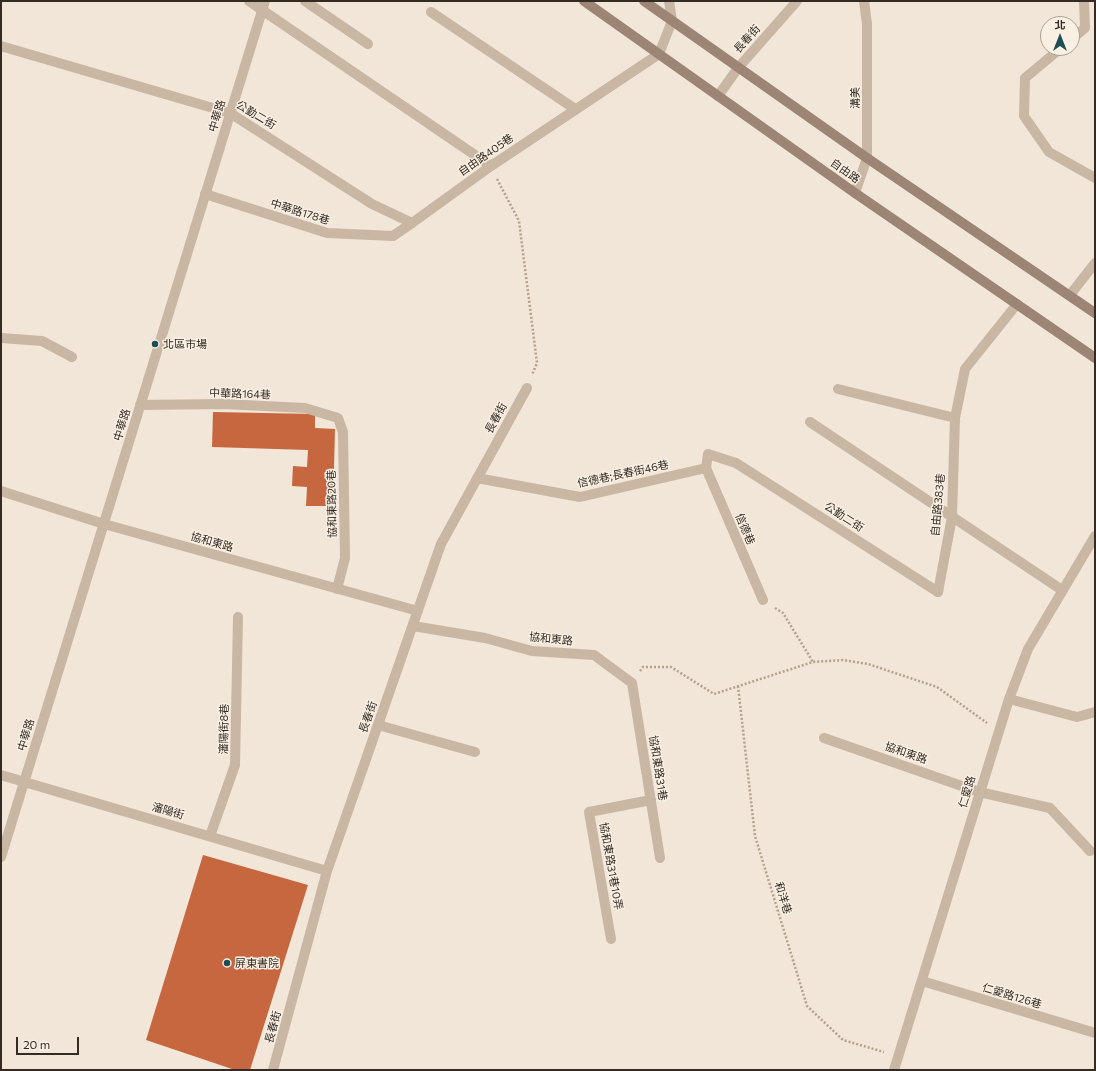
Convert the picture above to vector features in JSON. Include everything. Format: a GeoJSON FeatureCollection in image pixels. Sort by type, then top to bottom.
{"type":"FeatureCollection","features":[{"type":"Feature","properties":{"kind":"street"},"geometry":{"type":"LineString","coordinates":[[249,1],[263,6],[491,166]]}},
{"type":"Feature","properties":{"kind":"street"},"geometry":{"type":"LineString","coordinates":[[305,1],[368,44]]}},
{"type":"Feature","properties":{"kind":"street","name":"自由路"},"geometry":{"type":"LineString","coordinates":[[584,1],[855,193],[1095,358]]}},
{"type":"Feature","properties":{"kind":"street"},"geometry":{"type":"LineString","coordinates":[[644,1],[867,158],[1095,313]]}},
{"type":"Feature","properties":{"kind":"street"},"geometry":{"type":"LineString","coordinates":[[659,54],[672,21],[669,1]]}},
{"type":"Feature","properties":{"kind":"street","name":"長春街"},"geometry":{"type":"LineString","coordinates":[[718,96],[738,68],[797,1]]}},
{"type":"Feature","properties":{"kind":"street","name":"溝美"},"geometry":{"type":"LineString","coordinates":[[855,193],[867,158],[867,24],[864,1]]}},
{"type":"Feature","properties":{"kind":"street"},"geometry":{"type":"LineString","coordinates":[[1080,32],[1085,28],[1084,1]]}},
{"type":"Feature","properties":{"kind":"street","name":"中華路"},"geometry":{"type":"LineString","coordinates":[[1,856],[263,6]]}},
{"type":"Feature","properties":{"kind":"street"},"geometry":{"type":"LineString","coordinates":[[432,12],[575,109]]}},
{"type":"Feature","properties":{"kind":"street","name":"公勤二街"},"geometry":{"type":"LineString","coordinates":[[1,46],[230,113],[372,204],[412,223]]}},
{"type":"Feature","properties":{"kind":"street","name":"自由路405巷"},"geometry":{"type":"LineString","coordinates":[[412,223],[491,166],[659,54]]}},
{"type":"Feature","properties":{"kind":"street"},"geometry":{"type":"LineString","coordinates":[[1051,56],[1025,78],[1024,116],[1049,152],[1095,178]]}},
{"type":"Feature","properties":{"kind":"street","name":"中華路178巷"},"geometry":{"type":"LineString","coordinates":[[205,194],[327,233],[393,236],[412,223]]}},
{"type":"Feature","properties":{"kind":"street"},"geometry":{"type":"LineString","coordinates":[[1070,295],[1095,263]]}},
{"type":"Feature","properties":{"kind":"street","name":"自由路383巷"},"geometry":{"type":"LineString","coordinates":[[938,592],[952,517],[955,418],[965,369],[1017,304]]}},
{"type":"Feature","properties":{"kind":"street"},"geometry":{"type":"LineString","coordinates":[[1,338],[42,341],[72,357]]}},
{"type":"Feature","properties":{"kind":"street","name":"長春街"},"geometry":{"type":"LineString","coordinates":[[274,1070],[327,871],[441,544],[527,388]]}},
{"type":"Feature","properties":{"kind":"street"},"geometry":{"type":"LineString","coordinates":[[838,389],[955,418]]}},
{"type":"Feature","properties":{"kind":"street","name":"中華路164巷"},"geometry":{"type":"LineString","coordinates":[[140,405],[223,404],[306,408],[338,418]]}},
{"type":"Feature","properties":{"kind":"street","name":"協和東路20巷"},"geometry":{"type":"LineString","coordinates":[[337,589],[345,558],[343,432],[338,418]]}},
{"type":"Feature","properties":{"kind":"street"},"geometry":{"type":"LineString","coordinates":[[810,422],[1062,590]]}},
{"type":"Feature","properties":{"kind":"street","name":"公勤二街"},"geometry":{"type":"LineString","coordinates":[[706,468],[708,454],[736,463],[938,592]]}},
{"type":"Feature","properties":{"kind":"street","name":"信德巷;長春街46巷"},"geometry":{"type":"LineString","coordinates":[[477,478],[580,497],[706,468]]}},
{"type":"Feature","properties":{"kind":"street","name":"信德巷"},"geometry":{"type":"LineString","coordinates":[[706,468],[763,600]]}},
{"type":"Feature","properties":{"kind":"street","name":"協和東路"},"geometry":{"type":"LineString","coordinates":[[1,491],[104,524],[418,612]]}},
{"type":"Feature","properties":{"kind":"street","name":"仁愛路"},"geometry":{"type":"LineString","coordinates":[[894,1070],[1009,699],[1028,649],[1095,536]]}},
{"type":"Feature","properties":{"kind":"street","name":"瀋陽街8巷"},"geometry":{"type":"LineString","coordinates":[[210,836],[235,765],[238,617]]}},
{"type":"Feature","properties":{"kind":"street","name":"協和東路"},"geometry":{"type":"LineString","coordinates":[[413,626],[486,638],[532,651],[594,656],[632,683]]}},
{"type":"Feature","properties":{"kind":"street","name":"協和東路31巷"},"geometry":{"type":"LineString","coordinates":[[632,683],[660,858]]}},
{"type":"Feature","properties":{"kind":"street"},"geometry":{"type":"LineString","coordinates":[[1009,699],[1077,718],[1095,712]]}},
{"type":"Feature","properties":{"kind":"street"},"geometry":{"type":"LineString","coordinates":[[378,725],[474,752]]}},
{"type":"Feature","properties":{"kind":"street","name":"協和東路"},"geometry":{"type":"LineString","coordinates":[[824,738],[979,792],[1050,808],[1090,851]]}},
{"type":"Feature","properties":{"kind":"street","name":"瀋陽街"},"geometry":{"type":"LineString","coordinates":[[1,775],[327,871]]}},
{"type":"Feature","properties":{"kind":"street","name":"協和東路31巷10弄"},"geometry":{"type":"LineString","coordinates":[[611,939],[589,812],[651,800]]}},
{"type":"Feature","properties":{"kind":"street","name":"仁愛路126巷"},"geometry":{"type":"LineString","coordinates":[[922,981],[1095,1034]]}},
{"type":"Feature","properties":{"kind":"path"},"geometry":{"type":"LineString","coordinates":[[491,166],[519,221],[537,363],[527,388]]}},
{"type":"Feature","properties":{"kind":"path"},"geometry":{"type":"LineString","coordinates":[[763,600],[783,613],[813,662]]}},
{"type":"Feature","properties":{"kind":"path"},"geometry":{"type":"LineString","coordinates":[[632,683],[643,667],[671,667],[714,694],[813,662],[844,660],[868,664],[937,687],[999,732]]}},
{"type":"Feature","properties":{"kind":"path","name":"和洋巷"},"geometry":{"type":"LineString","coordinates":[[738,686],[755,836],[807,1006],[844,1040],[898,1056]]}},
{"type":"Feature","properties":{"kind":"building"},"geometry":{"type":"Polygon","coordinates":[[[213,412],[315,414],[315,428],[335,429],[333,506],[306,506],[307,487],[292,486],[293,466],[307,467],[308,450],[212,447],[213,412]]]}},
{"type":"Feature","properties":{"kind":"building","name":"屏東書院"},"geometry":{"type":"Polygon","coordinates":[[[203,855],[308,885],[250,1070],[235,1070],[146,1040],[203,855]]]}},
{"type":"Feature","properties":{"kind":"place","name":"北區市場"},"geometry":{"type":"Point","coordinates":[155,344]}},
{"type":"Feature","properties":{"kind":"place","name":"屏東書院"},"geometry":{"type":"Point","coordinates":[227,963]}}]}
